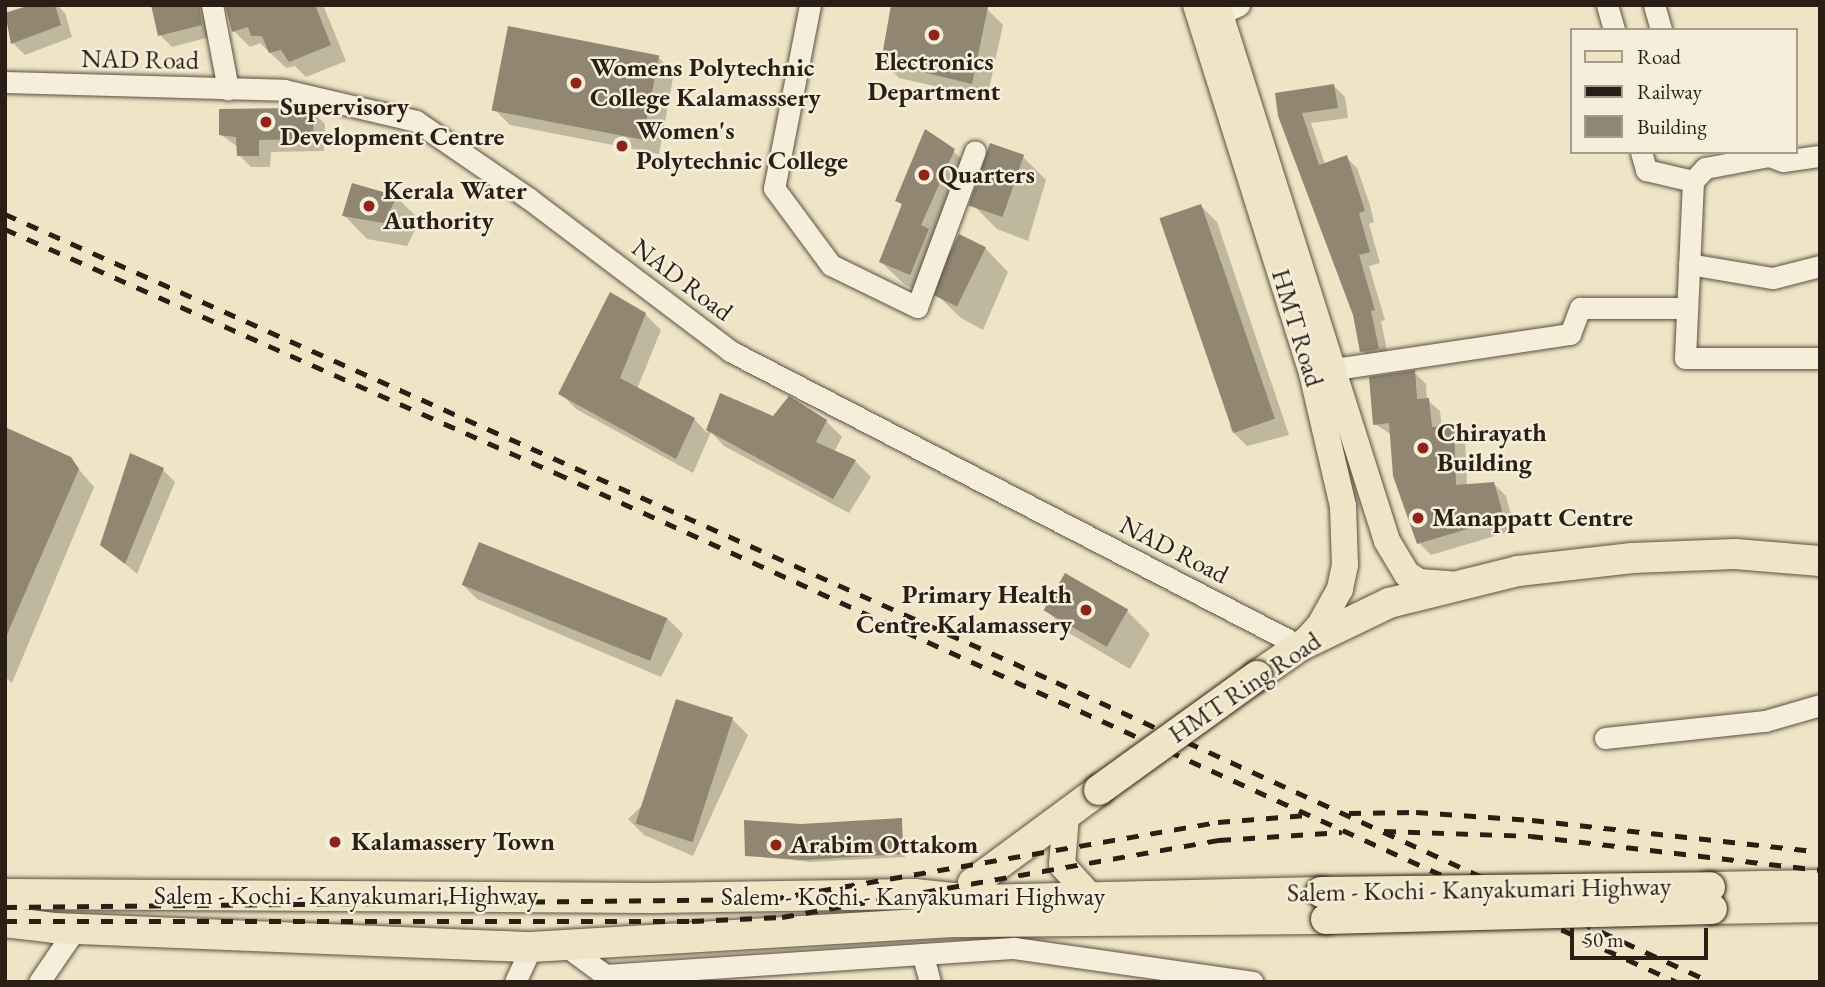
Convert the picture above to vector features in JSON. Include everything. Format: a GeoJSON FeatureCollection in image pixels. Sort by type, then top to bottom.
{"type":"FeatureCollection","features":[{"type":"Feature","properties":{"kind":"highway","name":"HMT Ring Road"},"geometry":{"type":"LineString","coordinates":[[973,900],[974,883],[1257,676],[1300,646],[1389,603],[1458,583],[1518,571],[1632,558],[1735,554],[1820,561]]}},
{"type":"Feature","properties":{"kind":"highway","name":"Salem - Kochi - Kanyakumari Highway"},"geometry":{"type":"LineString","coordinates":[[5,894],[653,898],[915,894],[973,900],[1024,911],[1092,898],[1323,906]]}},
{"type":"Feature","properties":{"kind":"highway"},"geometry":{"type":"LineString","coordinates":[[1323,906],[1815,896]]}},
{"type":"Feature","properties":{"kind":"highway","name":"Salem - Kochi - Kanyakumari Highway"},"geometry":{"type":"LineString","coordinates":[[5,922],[76,928],[531,947],[1024,911],[1323,906]]}},
{"type":"Feature","properties":{"kind":"main road","name":"HMT Road"},"geometry":{"type":"LineString","coordinates":[[1218,7],[1335,369],[1387,541],[1407,574],[1419,582],[1458,583]]}},
{"type":"Feature","properties":{"kind":"main road","name":"HMT Road"},"geometry":{"type":"LineString","coordinates":[[1218,7],[1312,373],[1343,506],[1345,565],[1340,589],[1320,625],[1300,646]]}},
{"type":"Feature","properties":{"kind":"main road"},"geometry":{"type":"LineString","coordinates":[[1066,816],[1062,865],[1092,898]]}},
{"type":"Feature","properties":{"kind":"street"},"geometry":{"type":"LineString","coordinates":[[212,5],[228,89]]}},
{"type":"Feature","properties":{"kind":"street"},"geometry":{"type":"LineString","coordinates":[[810,5],[774,188],[831,265],[917,307],[975,151]]}},
{"type":"Feature","properties":{"kind":"street"},"geometry":{"type":"LineString","coordinates":[[1607,5],[1613,28]]}},
{"type":"Feature","properties":{"kind":"street"},"geometry":{"type":"LineString","coordinates":[[1654,5],[1660,28]]}},
{"type":"Feature","properties":{"kind":"street","name":"NAD Road"},"geometry":{"type":"LineString","coordinates":[[5,82],[284,90],[416,121],[528,198],[730,351],[1300,646]]}},
{"type":"Feature","properties":{"kind":"street"},"geometry":{"type":"LineString","coordinates":[[1642,154],[1646,170],[1696,168],[1769,156],[1783,161],[1820,156]]}},
{"type":"Feature","properties":{"kind":"street"},"geometry":{"type":"LineString","coordinates":[[1696,168],[1685,358],[1820,358]]}},
{"type":"Feature","properties":{"kind":"street"},"geometry":{"type":"LineString","coordinates":[[1689,264],[1773,278],[1820,266]]}},
{"type":"Feature","properties":{"kind":"street"},"geometry":{"type":"LineString","coordinates":[[1335,369],[1570,334],[1580,308],[1687,308]]}},
{"type":"Feature","properties":{"kind":"street"},"geometry":{"type":"LineString","coordinates":[[1605,738],[1765,721],[1820,705]]}},
{"type":"Feature","properties":{"kind":"street"},"geometry":{"type":"LineString","coordinates":[[39,982],[76,928]]}},
{"type":"Feature","properties":{"kind":"street"},"geometry":{"type":"LineString","coordinates":[[566,946],[604,975],[1014,948],[1254,982]]}},
{"type":"Feature","properties":{"kind":"street"},"geometry":{"type":"LineString","coordinates":[[515,982],[531,947]]}},
{"type":"Feature","properties":{"kind":"street"},"geometry":{"type":"LineString","coordinates":[[923,956],[930,982]]}},
{"type":"Feature","properties":{"kind":"building"},"geometry":{"type":"Polygon","coordinates":[[[30,5],[55,5],[61,25],[11,44],[5,13],[30,5]]]}},
{"type":"Feature","properties":{"kind":"building"},"geometry":{"type":"Polygon","coordinates":[[[151,5],[199,5],[202,25],[158,36],[151,5]]]}},
{"type":"Feature","properties":{"kind":"building"},"geometry":{"type":"Polygon","coordinates":[[[225,5],[315,5],[331,45],[289,62],[281,50],[269,53],[262,36],[251,36],[248,27],[232,32],[225,5]]]}},
{"type":"Feature","properties":{"kind":"building","name":"Electronics Department"},"geometry":{"type":"Polygon","coordinates":[[[891,5],[988,7],[972,84],[881,62],[891,5]]]}},
{"type":"Feature","properties":{"kind":"building","name":"Womens Polytechnic College Kalamasssery"},"geometry":{"type":"Polygon","coordinates":[[[508,26],[659,55],[643,140],[492,110],[508,26]]]}},
{"type":"Feature","properties":{"kind":"building"},"geometry":{"type":"Polygon","coordinates":[[[1334,84],[1338,108],[1302,113],[1319,165],[1347,155],[1365,211],[1359,213],[1370,252],[1359,255],[1375,310],[1371,311],[1379,349],[1360,352],[1353,315],[1278,116],[1275,93],[1334,84]]]}},
{"type":"Feature","properties":{"kind":"building","name":"Supervisory Development Centre"},"geometry":{"type":"Polygon","coordinates":[[[219,109],[314,110],[313,139],[259,140],[259,156],[237,156],[236,137],[219,135],[219,109]]]}},
{"type":"Feature","properties":{"kind":"building"},"geometry":{"type":"Polygon","coordinates":[[[925,129],[955,149],[921,225],[929,229],[910,275],[879,262],[902,204],[895,201],[925,129]]]}},
{"type":"Feature","properties":{"kind":"building"},"geometry":{"type":"Polygon","coordinates":[[[990,143],[1024,155],[1003,217],[969,205],[990,143]]]}},
{"type":"Feature","properties":{"kind":"building","name":"Kerala Water Authority"},"geometry":{"type":"Polygon","coordinates":[[[352,183],[397,196],[384,223],[342,216],[352,183]]]}},
{"type":"Feature","properties":{"kind":"building"},"geometry":{"type":"Polygon","coordinates":[[[1201,204],[1275,419],[1233,433],[1159,218],[1201,204]]]}},
{"type":"Feature","properties":{"kind":"building"},"geometry":{"type":"Polygon","coordinates":[[[959,234],[986,247],[957,306],[930,293],[959,234]]]}},
{"type":"Feature","properties":{"kind":"building"},"geometry":{"type":"Polygon","coordinates":[[[610,292],[646,313],[620,378],[695,418],[676,459],[558,394],[610,292]]]}},
{"type":"Feature","properties":{"kind":"building"},"geometry":{"type":"Polygon","coordinates":[[[1415,370],[1417,399],[1429,398],[1432,427],[1454,426],[1456,485],[1494,482],[1504,518],[1417,544],[1393,476],[1389,423],[1373,425],[1369,377],[1415,370]]]}},
{"type":"Feature","properties":{"kind":"building"},"geometry":{"type":"Polygon","coordinates":[[[720,393],[773,416],[789,396],[827,420],[816,442],[856,460],[833,499],[706,430],[720,393]]]}},
{"type":"Feature","properties":{"kind":"building"},"geometry":{"type":"Polygon","coordinates":[[[5,427],[71,457],[79,469],[5,639],[5,427]]]}},
{"type":"Feature","properties":{"kind":"building"},"geometry":{"type":"Polygon","coordinates":[[[130,453],[164,468],[125,564],[100,545],[130,453]]]}},
{"type":"Feature","properties":{"kind":"building"},"geometry":{"type":"Polygon","coordinates":[[[479,542],[667,618],[650,661],[462,585],[479,542]]]}},
{"type":"Feature","properties":{"kind":"building","name":"Primary Health Centre Kalamassery"},"geometry":{"type":"Polygon","coordinates":[[[1065,573],[1128,610],[1107,647],[1044,610],[1065,573]]]}},
{"type":"Feature","properties":{"kind":"building"},"geometry":{"type":"Polygon","coordinates":[[[676,699],[733,718],[693,842],[636,824],[676,699]]]}},
{"type":"Feature","properties":{"kind":"building"},"geometry":{"type":"Polygon","coordinates":[[[902,818],[903,854],[805,860],[745,856],[744,820],[801,824],[902,818]]]}},
{"type":"Feature","properties":{"kind":"railway"},"geometry":{"type":"LineString","coordinates":[[5,214],[1056,682],[1711,982]]}},
{"type":"Feature","properties":{"kind":"railway"},"geometry":{"type":"LineString","coordinates":[[5,229],[556,473],[1677,982]]}},
{"type":"Feature","properties":{"kind":"railway"},"geometry":{"type":"LineString","coordinates":[[1349,813],[1416,812],[1532,820],[1820,852]]}},
{"type":"Feature","properties":{"kind":"railway"},"geometry":{"type":"LineString","coordinates":[[5,907],[772,899],[1218,822],[1307,815]]}},
{"type":"Feature","properties":{"kind":"railway"},"geometry":{"type":"LineString","coordinates":[[1384,831],[1531,836],[1820,870]]}},
{"type":"Feature","properties":{"kind":"railway"},"geometry":{"type":"LineString","coordinates":[[5,921],[692,921],[782,917],[1219,840],[1342,832]]}},
{"type":"Feature","properties":{"kind":"place","name":"Electronics Department"},"geometry":{"type":"Point","coordinates":[934,35]}},
{"type":"Feature","properties":{"kind":"place","name":"Womens Polytechnic College Kalamasssery"},"geometry":{"type":"Point","coordinates":[576,83]}},
{"type":"Feature","properties":{"kind":"place","name":"Supervisory Development Centre"},"geometry":{"type":"Point","coordinates":[266,122]}},
{"type":"Feature","properties":{"kind":"place","name":"Women's Polytechnic College"},"geometry":{"type":"Point","coordinates":[622,146]}},
{"type":"Feature","properties":{"kind":"place","name":"Quarters"},"geometry":{"type":"Point","coordinates":[924,175]}},
{"type":"Feature","properties":{"kind":"place","name":"Kerala Water Authority"},"geometry":{"type":"Point","coordinates":[369,206]}},
{"type":"Feature","properties":{"kind":"place","name":"Chirayath Building"},"geometry":{"type":"Point","coordinates":[1423,448]}},
{"type":"Feature","properties":{"kind":"place","name":"Manappatt Centre"},"geometry":{"type":"Point","coordinates":[1418,518]}},
{"type":"Feature","properties":{"kind":"place","name":"Primary Health Centre Kalamassery"},"geometry":{"type":"Point","coordinates":[1086,610]}},
{"type":"Feature","properties":{"kind":"place","name":"Kalamassery Town"},"geometry":{"type":"Point","coordinates":[335,842]}},
{"type":"Feature","properties":{"kind":"place","name":"Arabim Ottakom"},"geometry":{"type":"Point","coordinates":[776,845]}}]}
